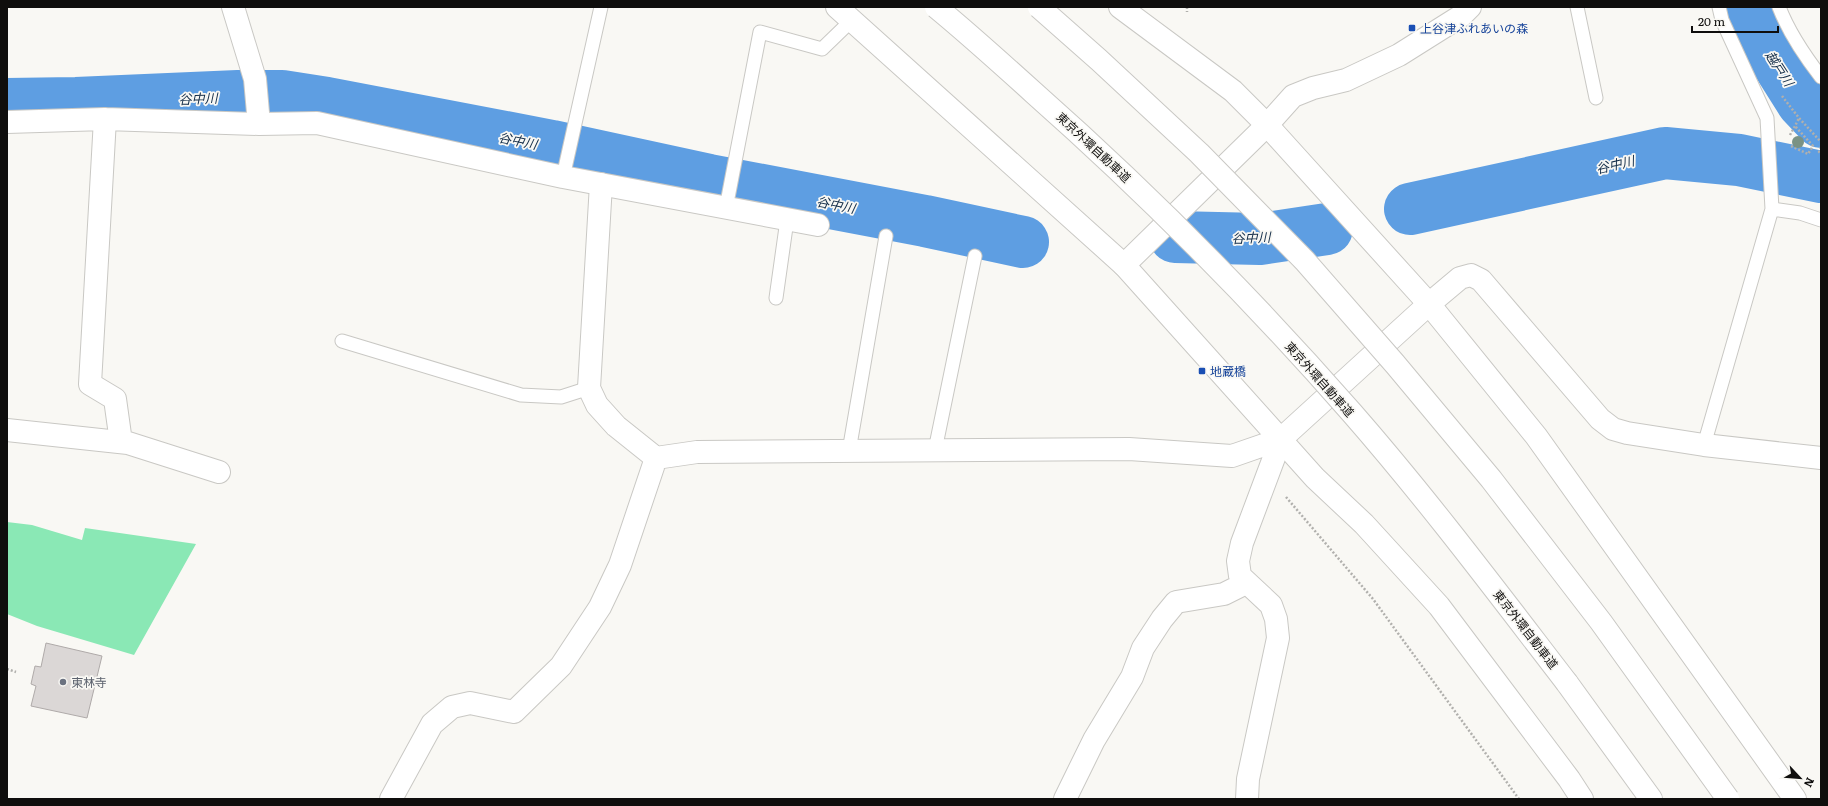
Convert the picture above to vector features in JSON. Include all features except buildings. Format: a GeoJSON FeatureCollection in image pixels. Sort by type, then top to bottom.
{"type":"FeatureCollection","features":[{"type":"Feature","properties":{"kind":"main road"},"geometry":{"type":"LineString","coordinates":[[233,7],[255,78],[259,117]]}},
{"type":"Feature","properties":{"kind":"main road","name":"東京外環自動車道"},"geometry":{"type":"LineString","coordinates":[[936,7],[1062,118],[1160,208],[1261,314],[1353,414],[1447,527],[1567,683],[1651,799]]}},
{"type":"Feature","properties":{"kind":"main road"},"geometry":{"type":"LineString","coordinates":[[1039,7],[1099,60],[1199,153],[1305,261],[1395,364],[1491,479],[1601,622],[1728,799]]}},
{"type":"Feature","properties":{"kind":"main road"},"geometry":{"type":"LineString","coordinates":[[1120,7],[1233,91],[1267,125],[1429,304],[1536,436],[1795,799]]}},
{"type":"Feature","properties":{"kind":"main road"},"geometry":{"type":"LineString","coordinates":[[1124,265],[1267,125],[1293,96],[1313,88],[1346,80],[1399,55],[1461,16],[1470,7]]}},
{"type":"Feature","properties":{"kind":"main road"},"geometry":{"type":"LineString","coordinates":[[845,13],[1124,265],[1315,478],[1364,524],[1439,606],[1569,779],[1582,799]]}},
{"type":"Feature","properties":{"kind":"main road"},"geometry":{"type":"LineString","coordinates":[[7,122],[259,117],[317,123],[565,171],[601,184],[727,202],[787,220],[818,225]]}},
{"type":"Feature","properties":{"kind":"main road"},"geometry":{"type":"LineString","coordinates":[[105,119],[90,384],[115,399],[121,442]]}},
{"type":"Feature","properties":{"kind":"main road"},"geometry":{"type":"LineString","coordinates":[[601,184],[590,388],[598,405],[616,426],[656,458],[697,452],[1129,449],[1232,456],[1280,439],[1429,304],[1460,278],[1471,275],[1481,280],[1600,419],[1613,429],[1627,433],[1704,446],[1821,458]]}},
{"type":"Feature","properties":{"kind":"main road"},"geometry":{"type":"LineString","coordinates":[[7,430],[128,443],[219,472]]}},
{"type":"Feature","properties":{"kind":"main road"},"geometry":{"type":"LineString","coordinates":[[1247,799],[1248,779],[1278,638],[1276,619],[1271,605],[1240,576],[1238,561],[1242,543],[1280,439]]}},
{"type":"Feature","properties":{"kind":"main road"},"geometry":{"type":"LineString","coordinates":[[391,799],[432,724],[452,707],[470,703],[514,712],[561,666],[600,608],[620,565],[656,458]]}},
{"type":"Feature","properties":{"kind":"main road"},"geometry":{"type":"LineString","coordinates":[[1065,799],[1094,740],[1132,677],[1143,648],[1162,619],[1176,602],[1224,594],[1246,583]]}},
{"type":"Feature","properties":{"kind":"main road"},"geometry":{"type":"LineString","coordinates":[[1567,683],[1637,799]]}},
{"type":"Feature","properties":{"kind":"lane"},"geometry":{"type":"LineString","coordinates":[[565,171],[601,7]]}},
{"type":"Feature","properties":{"kind":"lane"},"geometry":{"type":"LineString","coordinates":[[1577,7],[1596,98]]}},
{"type":"Feature","properties":{"kind":"lane"},"geometry":{"type":"LineString","coordinates":[[1704,446],[1772,209],[1768,146],[1768,118],[1722,20],[1719,7]]}},
{"type":"Feature","properties":{"kind":"lane"},"geometry":{"type":"LineString","coordinates":[[1779,7],[1785,22],[1804,54],[1821,77]]}},
{"type":"Feature","properties":{"kind":"lane"},"geometry":{"type":"LineString","coordinates":[[727,202],[760,32],[822,50],[845,13]]}},
{"type":"Feature","properties":{"kind":"lane"},"geometry":{"type":"LineString","coordinates":[[1772,209],[1800,213],[1821,220]]}},
{"type":"Feature","properties":{"kind":"lane"},"geometry":{"type":"LineString","coordinates":[[776,298],[787,220]]}},
{"type":"Feature","properties":{"kind":"lane"},"geometry":{"type":"LineString","coordinates":[[849,451],[886,236]]}},
{"type":"Feature","properties":{"kind":"lane"},"geometry":{"type":"LineString","coordinates":[[935,450],[975,256]]}},
{"type":"Feature","properties":{"kind":"lane"},"geometry":{"type":"LineString","coordinates":[[342,342],[520,395],[561,397],[590,388]]}},
{"type":"Feature","properties":{"kind":"path"},"geometry":{"type":"LineString","coordinates":[[1187,7],[1187,12]]}},
{"type":"Feature","properties":{"kind":"path"},"geometry":{"type":"LineString","coordinates":[[1788,137],[1796,126],[1799,118],[1821,142]]}},
{"type":"Feature","properties":{"kind":"path"},"geometry":{"type":"LineString","coordinates":[[1790,145],[1808,154],[1813,146],[1796,126]]}},
{"type":"Feature","properties":{"kind":"path"},"geometry":{"type":"LineString","coordinates":[[1821,147],[1819,152],[1821,153]]}},
{"type":"Feature","properties":{"kind":"path"},"geometry":{"type":"LineString","coordinates":[[1284,495],[1373,599],[1519,799]]}},
{"type":"Feature","properties":{"kind":"path"},"geometry":{"type":"LineString","coordinates":[[7,669],[16,672]]}},
{"type":"Feature","properties":{"kind":"green space"},"geometry":{"type":"Polygon","coordinates":[[[7,522],[32,525],[82,540],[85,528],[196,544],[134,655],[37,626],[7,614],[7,522]]]}},
{"type":"Feature","properties":{"kind":"waterway","name":"越戸川"},"geometry":{"type":"LineString","coordinates":[[1750,7],[1756,29],[1802,102],[1821,122]]}},
{"type":"Feature","properties":{"kind":"waterway","name":"谷中川"},"geometry":{"type":"LineString","coordinates":[[7,104],[76,103],[238,96],[282,96],[327,103],[552,146],[709,180],[925,221],[1023,242]]}},
{"type":"Feature","properties":{"kind":"waterway","name":"谷中川"},"geometry":{"type":"LineString","coordinates":[[1410,209],[1665,153],[1739,160],[1821,177]]}},
{"type":"Feature","properties":{"kind":"waterway","name":"谷中川"},"geometry":{"type":"LineString","coordinates":[[1175,237],[1260,239],[1327,229]]}},
{"type":"Feature","properties":{"kind":"place","name":"上谷津ふれあいの森"},"geometry":{"type":"Point","coordinates":[1412,28]}},
{"type":"Feature","properties":{"kind":"place","name":"地蔵橋"},"geometry":{"type":"Point","coordinates":[1202,371]}},
{"type":"Feature","properties":{"kind":"place","name":"東林寺"},"geometry":{"type":"Point","coordinates":[63,682]}}]}
